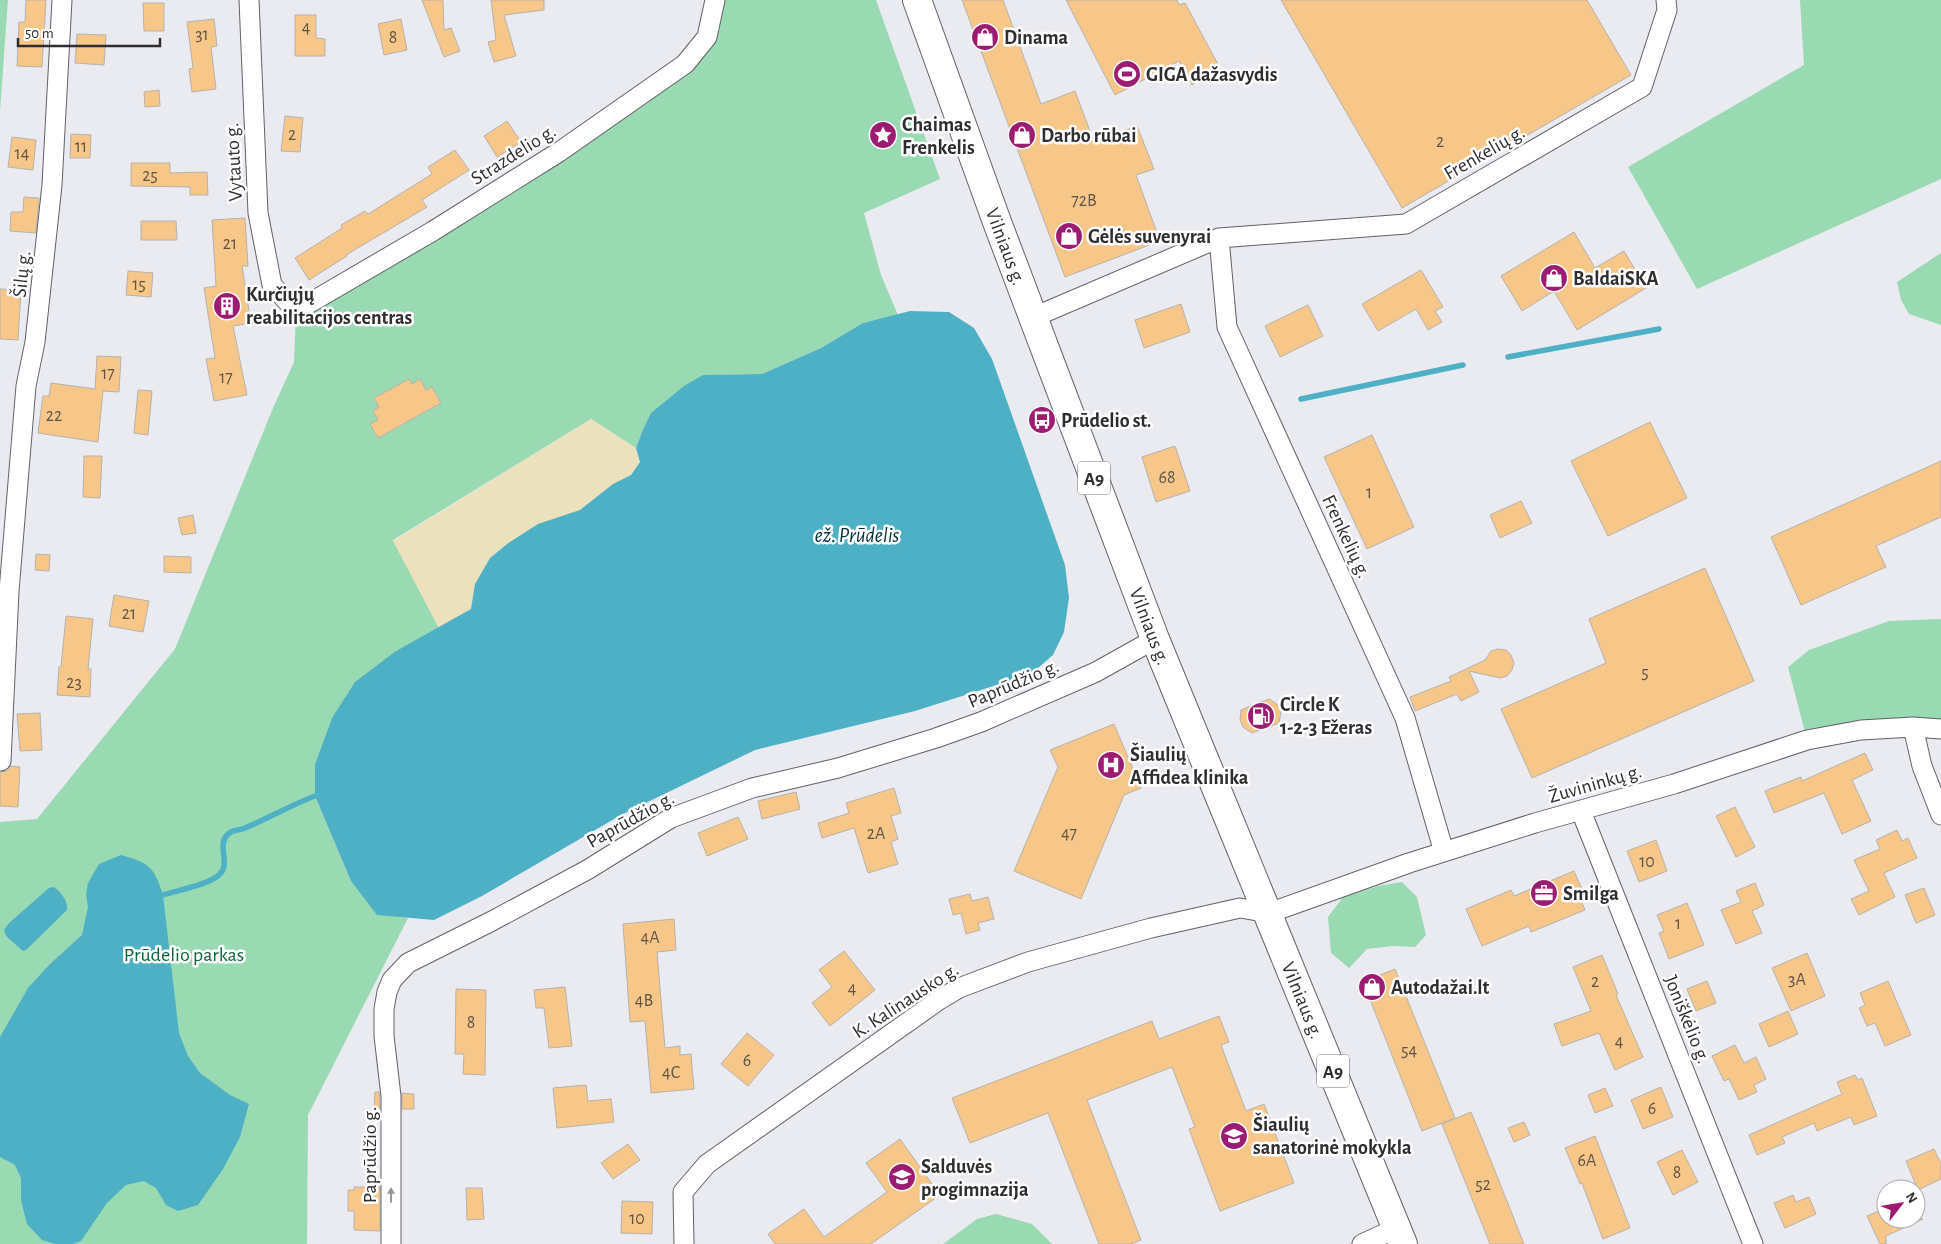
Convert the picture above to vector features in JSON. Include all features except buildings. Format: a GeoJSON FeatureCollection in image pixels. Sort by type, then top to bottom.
{"type":"FeatureCollection","features":[{"type":"Feature","properties":{"kind":"highway","name":"Vilniaus g."},"geometry":{"type":"LineString","coordinates":[[917,0],[997,222],[1155,639],[1400,1236]]}},
{"type":"Feature","properties":{"kind":"street","name":"Šilų g."},"geometry":{"type":"LineString","coordinates":[[0,761],[8,591],[26,386],[35,342],[52,185],[62,0]]}},
{"type":"Feature","properties":{"kind":"street","name":"Vytauto g."},"geometry":{"type":"LineString","coordinates":[[248,0],[258,213],[272,285],[296,311]]}},
{"type":"Feature","properties":{"kind":"street","name":"Strazdelio g."},"geometry":{"type":"LineString","coordinates":[[296,311],[433,231],[560,152],[685,64],[707,37],[715,0]]}},
{"type":"Feature","properties":{"kind":"street","name":"Frenkelių g."},"geometry":{"type":"LineString","coordinates":[[1034,317],[1219,238],[1406,224],[1642,87],[1667,10],[1666,0]]}},
{"type":"Feature","properties":{"kind":"street","name":"Frenkelių g."},"geometry":{"type":"LineString","coordinates":[[1219,238],[1226,327],[1405,718],[1444,852]]}},
{"type":"Feature","properties":{"kind":"street","name":"Paprūdžio g."},"geometry":{"type":"LineString","coordinates":[[391,1244],[391,1096],[384,1036],[384,1009],[387,992],[392,980],[408,963],[587,870],[671,818],[752,788],[838,768],[981,722],[1096,672],[1155,639]]}},
{"type":"Feature","properties":{"kind":"street","name":"Žuvininkų g."},"geometry":{"type":"LineString","coordinates":[[1268,914],[1444,852],[1535,823],[1674,784],[1807,740],[1861,730],[1913,727],[1941,729]]}},
{"type":"Feature","properties":{"kind":"street"},"geometry":{"type":"LineString","coordinates":[[1913,727],[1922,766],[1941,815]]}},
{"type":"Feature","properties":{"kind":"street","name":"Joniškėlio g."},"geometry":{"type":"LineString","coordinates":[[1581,811],[1753,1244]]}},
{"type":"Feature","properties":{"kind":"street","name":"K. Kalinausko g."},"geometry":{"type":"LineString","coordinates":[[684,1244],[683,1192],[707,1164],[806,1093],[959,988],[1028,962],[1150,928],[1240,908],[1268,914]]}},
{"type":"Feature","properties":{"kind":"street"},"geometry":{"type":"LineString","coordinates":[[1362,1244],[1400,1236]]}},
{"type":"Feature","properties":{"kind":"green space"},"geometry":{"type":"Polygon","coordinates":[[[0,0],[8,0],[0,111],[0,0]]]}},
{"type":"Feature","properties":{"kind":"green space","name":"Prūdelio parkas"},"geometry":{"type":"Polygon","coordinates":[[[715,0],[876,0],[940,179],[864,213],[881,275],[898,315],[863,323],[821,348],[762,374],[703,375],[642,432],[636,448],[591,419],[393,540],[439,628],[396,651],[332,718],[315,764],[315,796],[351,881],[377,914],[408,918],[308,1115],[307,1244],[0,1244],[0,822],[37,819],[175,649],[273,408],[294,362],[296,311],[685,64],[715,0]]]}},
{"type":"Feature","properties":{"kind":"green space"},"geometry":{"type":"Polygon","coordinates":[[[1800,0],[1941,0],[1941,179],[1697,289],[1628,167],[1804,65],[1800,0]]]}},
{"type":"Feature","properties":{"kind":"green space"},"geometry":{"type":"Polygon","coordinates":[[[1941,253],[1941,325],[1909,314],[1901,300],[1897,282],[1941,253]]]}},
{"type":"Feature","properties":{"kind":"green space"},"geometry":{"type":"Polygon","coordinates":[[[1941,619],[1941,729],[1807,740],[1788,667],[1809,650],[1889,621],[1941,619]]]}},
{"type":"Feature","properties":{"kind":"green space"},"geometry":{"type":"Polygon","coordinates":[[[1402,882],[1417,897],[1426,935],[1415,947],[1393,946],[1367,949],[1349,968],[1331,953],[1328,917],[1343,897],[1378,886],[1402,882]]]}},
{"type":"Feature","properties":{"kind":"green space"},"geometry":{"type":"Polygon","coordinates":[[[996,1214],[1032,1224],[1052,1244],[943,1244],[977,1219],[996,1214]]]}},
{"type":"Feature","properties":{"kind":"sand"},"geometry":{"type":"Polygon","coordinates":[[[591,419],[636,448],[640,462],[631,475],[613,484],[580,510],[507,544],[490,558],[475,584],[472,609],[439,628],[393,541],[591,419]]]}},
{"type":"Feature","properties":{"kind":"water","name":"ež. Prūdelis"},"geometry":{"type":"Polygon","coordinates":[[[910,311],[949,312],[974,328],[992,359],[1065,565],[1069,598],[1064,632],[1053,655],[1031,674],[915,711],[755,750],[621,815],[482,896],[434,920],[377,915],[351,881],[315,796],[315,764],[332,718],[355,682],[396,651],[471,609],[475,584],[490,558],[507,544],[538,524],[580,510],[613,484],[631,475],[640,462],[636,448],[651,413],[684,386],[703,375],[762,374],[821,348],[863,323],[910,311]]]}},
{"type":"Feature","properties":{"kind":"water"},"geometry":{"type":"Polygon","coordinates":[[[121,855],[149,867],[157,878],[163,895],[179,1033],[188,1056],[200,1073],[230,1095],[249,1104],[240,1137],[223,1169],[198,1205],[178,1211],[166,1205],[156,1188],[144,1181],[126,1185],[107,1203],[81,1241],[73,1244],[55,1244],[42,1240],[27,1224],[21,1200],[21,1178],[15,1165],[0,1157],[0,1037],[28,988],[50,964],[82,935],[88,907],[86,894],[88,883],[99,864],[121,855]]]}},
{"type":"Feature","properties":{"kind":"water"},"geometry":{"type":"Polygon","coordinates":[[[54,887],[64,897],[67,910],[23,951],[6,936],[4,930],[9,923],[49,888],[54,887]]]}},
{"type":"Feature","properties":{"kind":"waterway"},"geometry":{"type":"LineString","coordinates":[[1508,357],[1659,329]]}},
{"type":"Feature","properties":{"kind":"waterway"},"geometry":{"type":"LineString","coordinates":[[1301,399],[1463,365]]}},
{"type":"Feature","properties":{"kind":"waterway"},"geometry":{"type":"LineString","coordinates":[[163,895],[201,884],[220,874],[224,865],[223,843],[230,832],[245,828],[315,796]]}},
{"type":"Feature","properties":{"kind":"place","name":"Dinama"},"geometry":{"type":"Point","coordinates":[985,37]}},
{"type":"Feature","properties":{"kind":"place","name":"GIGA dažasvydis"},"geometry":{"type":"Point","coordinates":[1127,74]}},
{"type":"Feature","properties":{"kind":"place","name":"Chaimas Frenkelis"},"geometry":{"type":"Point","coordinates":[883,135]}},
{"type":"Feature","properties":{"kind":"place","name":"Darbo rūbai"},"geometry":{"type":"Point","coordinates":[1022,135]}},
{"type":"Feature","properties":{"kind":"place","name":"Gėlės suvenyrai"},"geometry":{"type":"Point","coordinates":[1069,236]}},
{"type":"Feature","properties":{"kind":"place","name":"BaldaiSKA"},"geometry":{"type":"Point","coordinates":[1554,278]}},
{"type":"Feature","properties":{"kind":"place","name":"Kurčiųjų reabilitacijos centras"},"geometry":{"type":"Point","coordinates":[227,306]}},
{"type":"Feature","properties":{"kind":"place","name":"Prūdelio st."},"geometry":{"type":"Point","coordinates":[1042,420]}},
{"type":"Feature","properties":{"kind":"place","name":"Circle K 1-2-3 Ežeras"},"geometry":{"type":"Point","coordinates":[1261,716]}},
{"type":"Feature","properties":{"kind":"place","name":"Šiaulių Affidea klinika"},"geometry":{"type":"Point","coordinates":[1111,765]}},
{"type":"Feature","properties":{"kind":"place","name":"Smilga"},"geometry":{"type":"Point","coordinates":[1544,893]}},
{"type":"Feature","properties":{"kind":"place","name":"Autodažai.lt"},"geometry":{"type":"Point","coordinates":[1372,987]}},
{"type":"Feature","properties":{"kind":"place","name":"Šiaulių sanatorinė mokykla"},"geometry":{"type":"Point","coordinates":[1234,1136]}},
{"type":"Feature","properties":{"kind":"place","name":"Salduvės progimnazija"},"geometry":{"type":"Point","coordinates":[902,1177]}}]}
